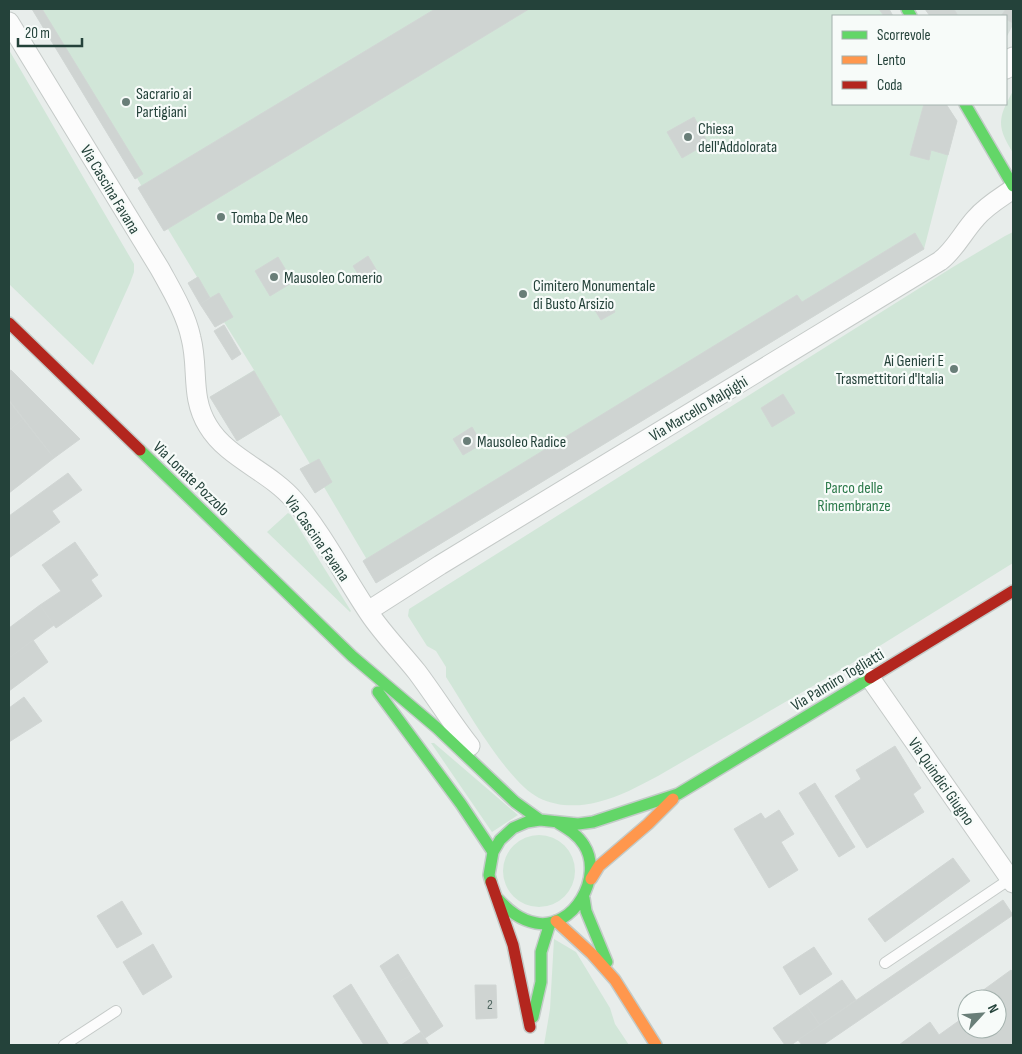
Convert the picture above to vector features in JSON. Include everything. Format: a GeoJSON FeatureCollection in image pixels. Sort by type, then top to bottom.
{"type":"FeatureCollection","features":[{"type":"Feature","properties":{"kind":"street","name":"Via Cascina Favana"},"geometry":{"type":"LineString","coordinates":[[9,22],[160,269],[176,300],[192,338],[198,406],[209,428],[223,445],[271,479],[293,499],[380,628],[417,673],[504,793]]}},
{"type":"Feature","properties":{"kind":"street"},"geometry":{"type":"LineString","coordinates":[[965,105],[1013,187]]}},
{"type":"Feature","properties":{"kind":"street"},"geometry":{"type":"LineString","coordinates":[[975,121],[983,105]]}},
{"type":"Feature","properties":{"kind":"street","name":"Via Marcello Malpighi"},"geometry":{"type":"LineString","coordinates":[[368,611],[440,564],[940,261],[951,251],[975,218],[1013,187]]}},
{"type":"Feature","properties":{"kind":"street","name":"Via Lonate Pozzolo"},"geometry":{"type":"LineString","coordinates":[[9,323],[352,656]]}},
{"type":"Feature","properties":{"kind":"street","name":"Via Palmiro Togliatti"},"geometry":{"type":"LineString","coordinates":[[678,794],[1013,592]]}},
{"type":"Feature","properties":{"kind":"street"},"geometry":{"type":"LineString","coordinates":[[352,656],[437,728],[504,793],[540,820]]}},
{"type":"Feature","properties":{"kind":"street"},"geometry":{"type":"LineString","coordinates":[[352,656],[461,804],[493,852]]}},
{"type":"Feature","properties":{"kind":"street","name":"Via Quindici Giugno"},"geometry":{"type":"LineString","coordinates":[[870,678],[1012,881]]}},
{"type":"Feature","properties":{"kind":"street"},"geometry":{"type":"LineString","coordinates":[[498,899],[519,918],[533,922],[553,922],[576,908],[584,898],[591,879],[600,866],[648,824],[678,794]]}},
{"type":"Feature","properties":{"kind":"street"},"geometry":{"type":"LineString","coordinates":[[553,922],[541,952],[540,993],[529,1031],[517,960],[489,875],[493,852],[500,840],[513,828],[527,822],[540,820],[578,824],[594,822],[678,794]]}},
{"type":"Feature","properties":{"kind":"street"},"geometry":{"type":"LineString","coordinates":[[558,823],[572,831],[584,844],[590,861],[591,879]]}},
{"type":"Feature","properties":{"kind":"street"},"geometry":{"type":"LineString","coordinates":[[584,898],[586,911],[615,980]]}},
{"type":"Feature","properties":{"kind":"street"},"geometry":{"type":"LineString","coordinates":[[553,922],[592,954],[615,980],[656,1045]]}},
{"type":"Feature","properties":{"kind":"lane"},"geometry":{"type":"LineString","coordinates":[[885,963],[1012,881]]}},
{"type":"Feature","properties":{"kind":"lane"},"geometry":{"type":"LineString","coordinates":[[64,1045],[116,1011]]}},
{"type":"Feature","properties":{"kind":"shaded area"},"geometry":{"type":"Polygon","coordinates":[[[925,9],[1013,9],[1013,25],[1007,36],[1007,15],[929,15],[925,9]]]}},
{"type":"Feature","properties":{"kind":"green space","name":"Cimitero Monumentale di Busto Arsizio"},"geometry":{"type":"Polygon","coordinates":[[[32,9],[889,9],[892,15],[832,15],[832,105],[947,105],[957,121],[924,249],[376,583],[363,561],[366,558],[324,487],[315,493],[300,469],[310,464],[281,415],[237,441],[210,397],[254,370],[224,322],[215,327],[188,283],[197,277],[168,229],[164,231],[138,188],[141,185],[137,178],[135,179],[32,9]]]}},
{"type":"Feature","properties":{"kind":"green space"},"geometry":{"type":"Polygon","coordinates":[[[9,50],[134,264],[134,272],[130,283],[93,365],[9,284],[9,50]]]}},
{"type":"Feature","properties":{"kind":"green space"},"geometry":{"type":"Polygon","coordinates":[[[1013,91],[1013,153],[1004,136],[1001,123],[1013,91]]]}},
{"type":"Feature","properties":{"kind":"green space","name":"Parco delle Rimembranze"},"geometry":{"type":"Polygon","coordinates":[[[1013,232],[1013,563],[849,665],[629,791],[598,802],[568,805],[546,801],[527,790],[514,777],[488,744],[446,677],[446,667],[436,651],[427,646],[408,616],[409,609],[953,267],[1013,232]]]}},
{"type":"Feature","properties":{"kind":"green space"},"geometry":{"type":"Polygon","coordinates":[[[288,513],[291,515],[350,612],[267,532],[288,513]]]}},
{"type":"Feature","properties":{"kind":"green space"},"geometry":{"type":"Polygon","coordinates":[[[431,743],[434,743],[518,815],[492,832],[431,743]]]}},
{"type":"Feature","properties":{"kind":"green space"},"geometry":{"type":"Polygon","coordinates":[[[546,835],[565,845],[573,857],[575,871],[573,885],[565,897],[553,905],[532,907],[513,897],[505,885],[503,864],[513,845],[525,837],[546,835]]]}},
{"type":"Feature","properties":{"kind":"green space"},"geometry":{"type":"Polygon","coordinates":[[[554,939],[576,952],[610,1008],[615,1024],[629,1045],[544,1045],[550,1009],[554,939]]]}},
{"type":"Feature","properties":{"kind":"building"},"geometry":{"type":"Polygon","coordinates":[[[32,9],[42,9],[143,174],[135,179],[32,9]]]}},
{"type":"Feature","properties":{"kind":"building"},"geometry":{"type":"Polygon","coordinates":[[[435,9],[529,9],[164,231],[138,188],[435,9]]]}},
{"type":"Feature","properties":{"kind":"building"},"geometry":{"type":"Polygon","coordinates":[[[879,9],[889,9],[892,15],[883,15],[879,9]]]}},
{"type":"Feature","properties":{"kind":"building"},"geometry":{"type":"Polygon","coordinates":[[[925,9],[954,9],[957,15],[929,15],[925,9]]]}},
{"type":"Feature","properties":{"kind":"building"},"geometry":{"type":"Polygon","coordinates":[[[1006,9],[1013,9],[1013,23],[1007,20],[1007,15],[1002,15],[1006,9]]]}},
{"type":"Feature","properties":{"kind":"building"},"geometry":{"type":"Polygon","coordinates":[[[924,105],[947,105],[957,121],[948,155],[931,150],[929,160],[910,155],[924,105]]]}},
{"type":"Feature","properties":{"kind":"building","name":"Chiesa dell'Addolorata"},"geometry":{"type":"Polygon","coordinates":[[[694,117],[708,143],[682,158],[667,132],[694,117]]]}},
{"type":"Feature","properties":{"kind":"building"},"geometry":{"type":"Polygon","coordinates":[[[915,233],[924,249],[376,583],[363,561],[797,295],[802,302],[915,233]]]}},
{"type":"Feature","properties":{"kind":"building"},"geometry":{"type":"Polygon","coordinates":[[[368,256],[377,271],[362,280],[353,266],[368,256]]]}},
{"type":"Feature","properties":{"kind":"building","name":"Mausoleo Comerio"},"geometry":{"type":"Polygon","coordinates":[[[278,257],[293,282],[270,296],[255,271],[278,257]]]}},
{"type":"Feature","properties":{"kind":"building"},"geometry":{"type":"Polygon","coordinates":[[[198,277],[210,298],[200,304],[188,283],[198,277]]]}},
{"type":"Feature","properties":{"kind":"building"},"geometry":{"type":"Polygon","coordinates":[[[219,293],[233,317],[215,327],[200,304],[219,293]]]}},
{"type":"Feature","properties":{"kind":"building"},"geometry":{"type":"Polygon","coordinates":[[[607,299],[615,312],[601,320],[593,307],[607,299]]]}},
{"type":"Feature","properties":{"kind":"building"},"geometry":{"type":"Polygon","coordinates":[[[224,325],[241,354],[232,360],[214,331],[224,325]]]}},
{"type":"Feature","properties":{"kind":"building"},"geometry":{"type":"Polygon","coordinates":[[[11,370],[80,439],[54,458],[9,400],[9,371],[11,370]]]}},
{"type":"Feature","properties":{"kind":"building"},"geometry":{"type":"Polygon","coordinates":[[[254,371],[280,415],[237,441],[210,397],[254,371]]]}},
{"type":"Feature","properties":{"kind":"building"},"geometry":{"type":"Polygon","coordinates":[[[783,394],[795,413],[772,427],[761,408],[783,394]]]}},
{"type":"Feature","properties":{"kind":"building"},"geometry":{"type":"Polygon","coordinates":[[[9,401],[23,419],[9,430],[9,401]]]}},
{"type":"Feature","properties":{"kind":"building"},"geometry":{"type":"Polygon","coordinates":[[[23,419],[54,458],[9,493],[9,430],[23,419]]]}},
{"type":"Feature","properties":{"kind":"building","name":"Mausoleo Radice"},"geometry":{"type":"Polygon","coordinates":[[[472,427],[482,444],[463,455],[453,439],[472,427]]]}},
{"type":"Feature","properties":{"kind":"building"},"geometry":{"type":"Polygon","coordinates":[[[319,459],[332,482],[315,493],[300,469],[319,459]]]}},
{"type":"Feature","properties":{"kind":"building"},"geometry":{"type":"Polygon","coordinates":[[[68,473],[82,490],[52,511],[60,522],[9,558],[9,516],[68,473]]]}},
{"type":"Feature","properties":{"kind":"building"},"geometry":{"type":"Polygon","coordinates":[[[75,542],[98,575],[91,580],[102,596],[56,628],[40,605],[61,591],[42,565],[75,542]]]}},
{"type":"Feature","properties":{"kind":"building"},"geometry":{"type":"Polygon","coordinates":[[[40,605],[54,625],[9,658],[9,628],[40,605]]]}},
{"type":"Feature","properties":{"kind":"building"},"geometry":{"type":"Polygon","coordinates":[[[33,640],[48,662],[9,691],[9,658],[33,640]]]}},
{"type":"Feature","properties":{"kind":"building"},"geometry":{"type":"Polygon","coordinates":[[[24,697],[42,721],[9,742],[9,708],[24,697]]]}},
{"type":"Feature","properties":{"kind":"building"},"geometry":{"type":"Polygon","coordinates":[[[895,746],[921,788],[913,794],[924,812],[867,848],[835,796],[861,779],[856,770],[895,746]]]}},
{"type":"Feature","properties":{"kind":"building"},"geometry":{"type":"Polygon","coordinates":[[[815,783],[855,847],[839,857],[799,793],[815,783]]]}},
{"type":"Feature","properties":{"kind":"building"},"geometry":{"type":"Polygon","coordinates":[[[779,810],[794,834],[781,842],[798,870],[769,888],[734,829],[761,813],[765,819],[779,810]]]}},
{"type":"Feature","properties":{"kind":"building"},"geometry":{"type":"Polygon","coordinates":[[[953,858],[970,881],[885,942],[868,919],[953,858]]]}},
{"type":"Feature","properties":{"kind":"building"},"geometry":{"type":"Polygon","coordinates":[[[1003,900],[1013,915],[823,1045],[802,1045],[798,1040],[1003,900]]]}},
{"type":"Feature","properties":{"kind":"building"},"geometry":{"type":"Polygon","coordinates":[[[122,901],[142,934],[117,948],[97,916],[122,901]]]}},
{"type":"Feature","properties":{"kind":"building"},"geometry":{"type":"Polygon","coordinates":[[[153,944],[172,977],[143,995],[123,962],[153,944]]]}},
{"type":"Feature","properties":{"kind":"building"},"geometry":{"type":"Polygon","coordinates":[[[814,947],[832,974],[800,995],[783,967],[814,947]]]}},
{"type":"Feature","properties":{"kind":"building"},"geometry":{"type":"Polygon","coordinates":[[[398,954],[411,975],[392,986],[380,966],[398,954]]]}},
{"type":"Feature","properties":{"kind":"building"},"geometry":{"type":"Polygon","coordinates":[[[1011,970],[1013,972],[1013,1003],[1007,1008],[1007,989],[985,989],[1011,970]]]}},
{"type":"Feature","properties":{"kind":"building"},"geometry":{"type":"Polygon","coordinates":[[[411,975],[443,1026],[425,1038],[392,986],[411,975]]]}},
{"type":"Feature","properties":{"kind":"building"},"geometry":{"type":"Polygon","coordinates":[[[842,980],[856,1000],[820,1025],[806,1005],[842,980]]]}},
{"type":"Feature","properties":{"kind":"building"},"geometry":{"type":"Polygon","coordinates":[[[351,984],[389,1045],[364,1045],[333,996],[351,984]]]}},
{"type":"Feature","properties":{"kind":"building"},"geometry":{"type":"Polygon","coordinates":[[[475,985],[496,985],[497,1018],[476,1019],[475,985]]]}},
{"type":"Feature","properties":{"kind":"building"},"geometry":{"type":"Polygon","coordinates":[[[1013,1003],[1013,1045],[956,1045],[964,1039],[1007,1039],[1007,1008],[1013,1003]]]}},
{"type":"Feature","properties":{"kind":"building"},"geometry":{"type":"Polygon","coordinates":[[[806,1005],[820,1025],[791,1045],[785,1045],[773,1028],[806,1005]]]}},
{"type":"Feature","properties":{"kind":"building"},"geometry":{"type":"Polygon","coordinates":[[[930,1022],[939,1035],[957,1022],[957,1039],[964,1039],[956,1045],[899,1045],[930,1022]]]}},
{"type":"Feature","properties":{"kind":"building"},"geometry":{"type":"Polygon","coordinates":[[[421,1032],[429,1045],[401,1045],[421,1032]]]}},
{"type":"Feature","properties":{"kind":"traffic: fast"},"geometry":{"type":"LineString","coordinates":[[907,9],[910,15]]}},
{"type":"Feature","properties":{"kind":"traffic: fast"},"geometry":{"type":"LineString","coordinates":[[966,105],[1013,186]]}},
{"type":"Feature","properties":{"kind":"traffic: fast"},"geometry":{"type":"LineString","coordinates":[[140,450],[352,656],[437,728],[515,802],[540,820]]}},
{"type":"Feature","properties":{"kind":"traffic: fast"},"geometry":{"type":"LineString","coordinates":[[491,882],[489,875],[493,852],[500,840],[513,828],[527,822],[540,820],[578,824],[593,822],[678,794],[870,678]]}},
{"type":"Feature","properties":{"kind":"traffic: fast"},"geometry":{"type":"LineString","coordinates":[[378,692],[461,804],[493,852]]}},
{"type":"Feature","properties":{"kind":"traffic: fast"},"geometry":{"type":"LineString","coordinates":[[498,899],[515,914],[525,920],[536,923],[550,923],[562,918],[573,910],[582,898],[588,885],[589,858],[579,838],[558,823]]}},
{"type":"Feature","properties":{"kind":"traffic: fast"},"geometry":{"type":"LineString","coordinates":[[584,898],[586,911],[607,962]]}},
{"type":"Feature","properties":{"kind":"traffic: fast"},"geometry":{"type":"LineString","coordinates":[[533,1017],[541,982],[541,952],[550,923]]}},
{"type":"Feature","properties":{"kind":"traffic: slow"},"geometry":{"type":"LineString","coordinates":[[591,879],[599,866],[648,824],[673,799]]}},
{"type":"Feature","properties":{"kind":"traffic: slow"},"geometry":{"type":"LineString","coordinates":[[556,921],[592,954],[615,980],[656,1045]]}},
{"type":"Feature","properties":{"kind":"traffic: jam"},"geometry":{"type":"LineString","coordinates":[[9,323],[140,450]]}},
{"type":"Feature","properties":{"kind":"traffic: jam"},"geometry":{"type":"LineString","coordinates":[[870,678],[1013,591]]}},
{"type":"Feature","properties":{"kind":"traffic: jam"},"geometry":{"type":"LineString","coordinates":[[491,882],[513,945],[530,1027]]}},
{"type":"Feature","properties":{"kind":"place","name":"Sacrario ai Partigiani"},"geometry":{"type":"Point","coordinates":[126,102]}},
{"type":"Feature","properties":{"kind":"place","name":"Chiesa dell'Addolorata"},"geometry":{"type":"Point","coordinates":[688,137]}},
{"type":"Feature","properties":{"kind":"place","name":"Tomba De Meo"},"geometry":{"type":"Point","coordinates":[221,217]}},
{"type":"Feature","properties":{"kind":"place","name":"Mausoleo Comerio"},"geometry":{"type":"Point","coordinates":[274,277]}},
{"type":"Feature","properties":{"kind":"place","name":"Cimitero Monumentale di Busto Arsizio"},"geometry":{"type":"Point","coordinates":[523,294]}},
{"type":"Feature","properties":{"kind":"place","name":"Ai Genieri E Trasmettitori d'Italia"},"geometry":{"type":"Point","coordinates":[954,369]}},
{"type":"Feature","properties":{"kind":"place","name":"Mausoleo Radice"},"geometry":{"type":"Point","coordinates":[467,441]}}]}
